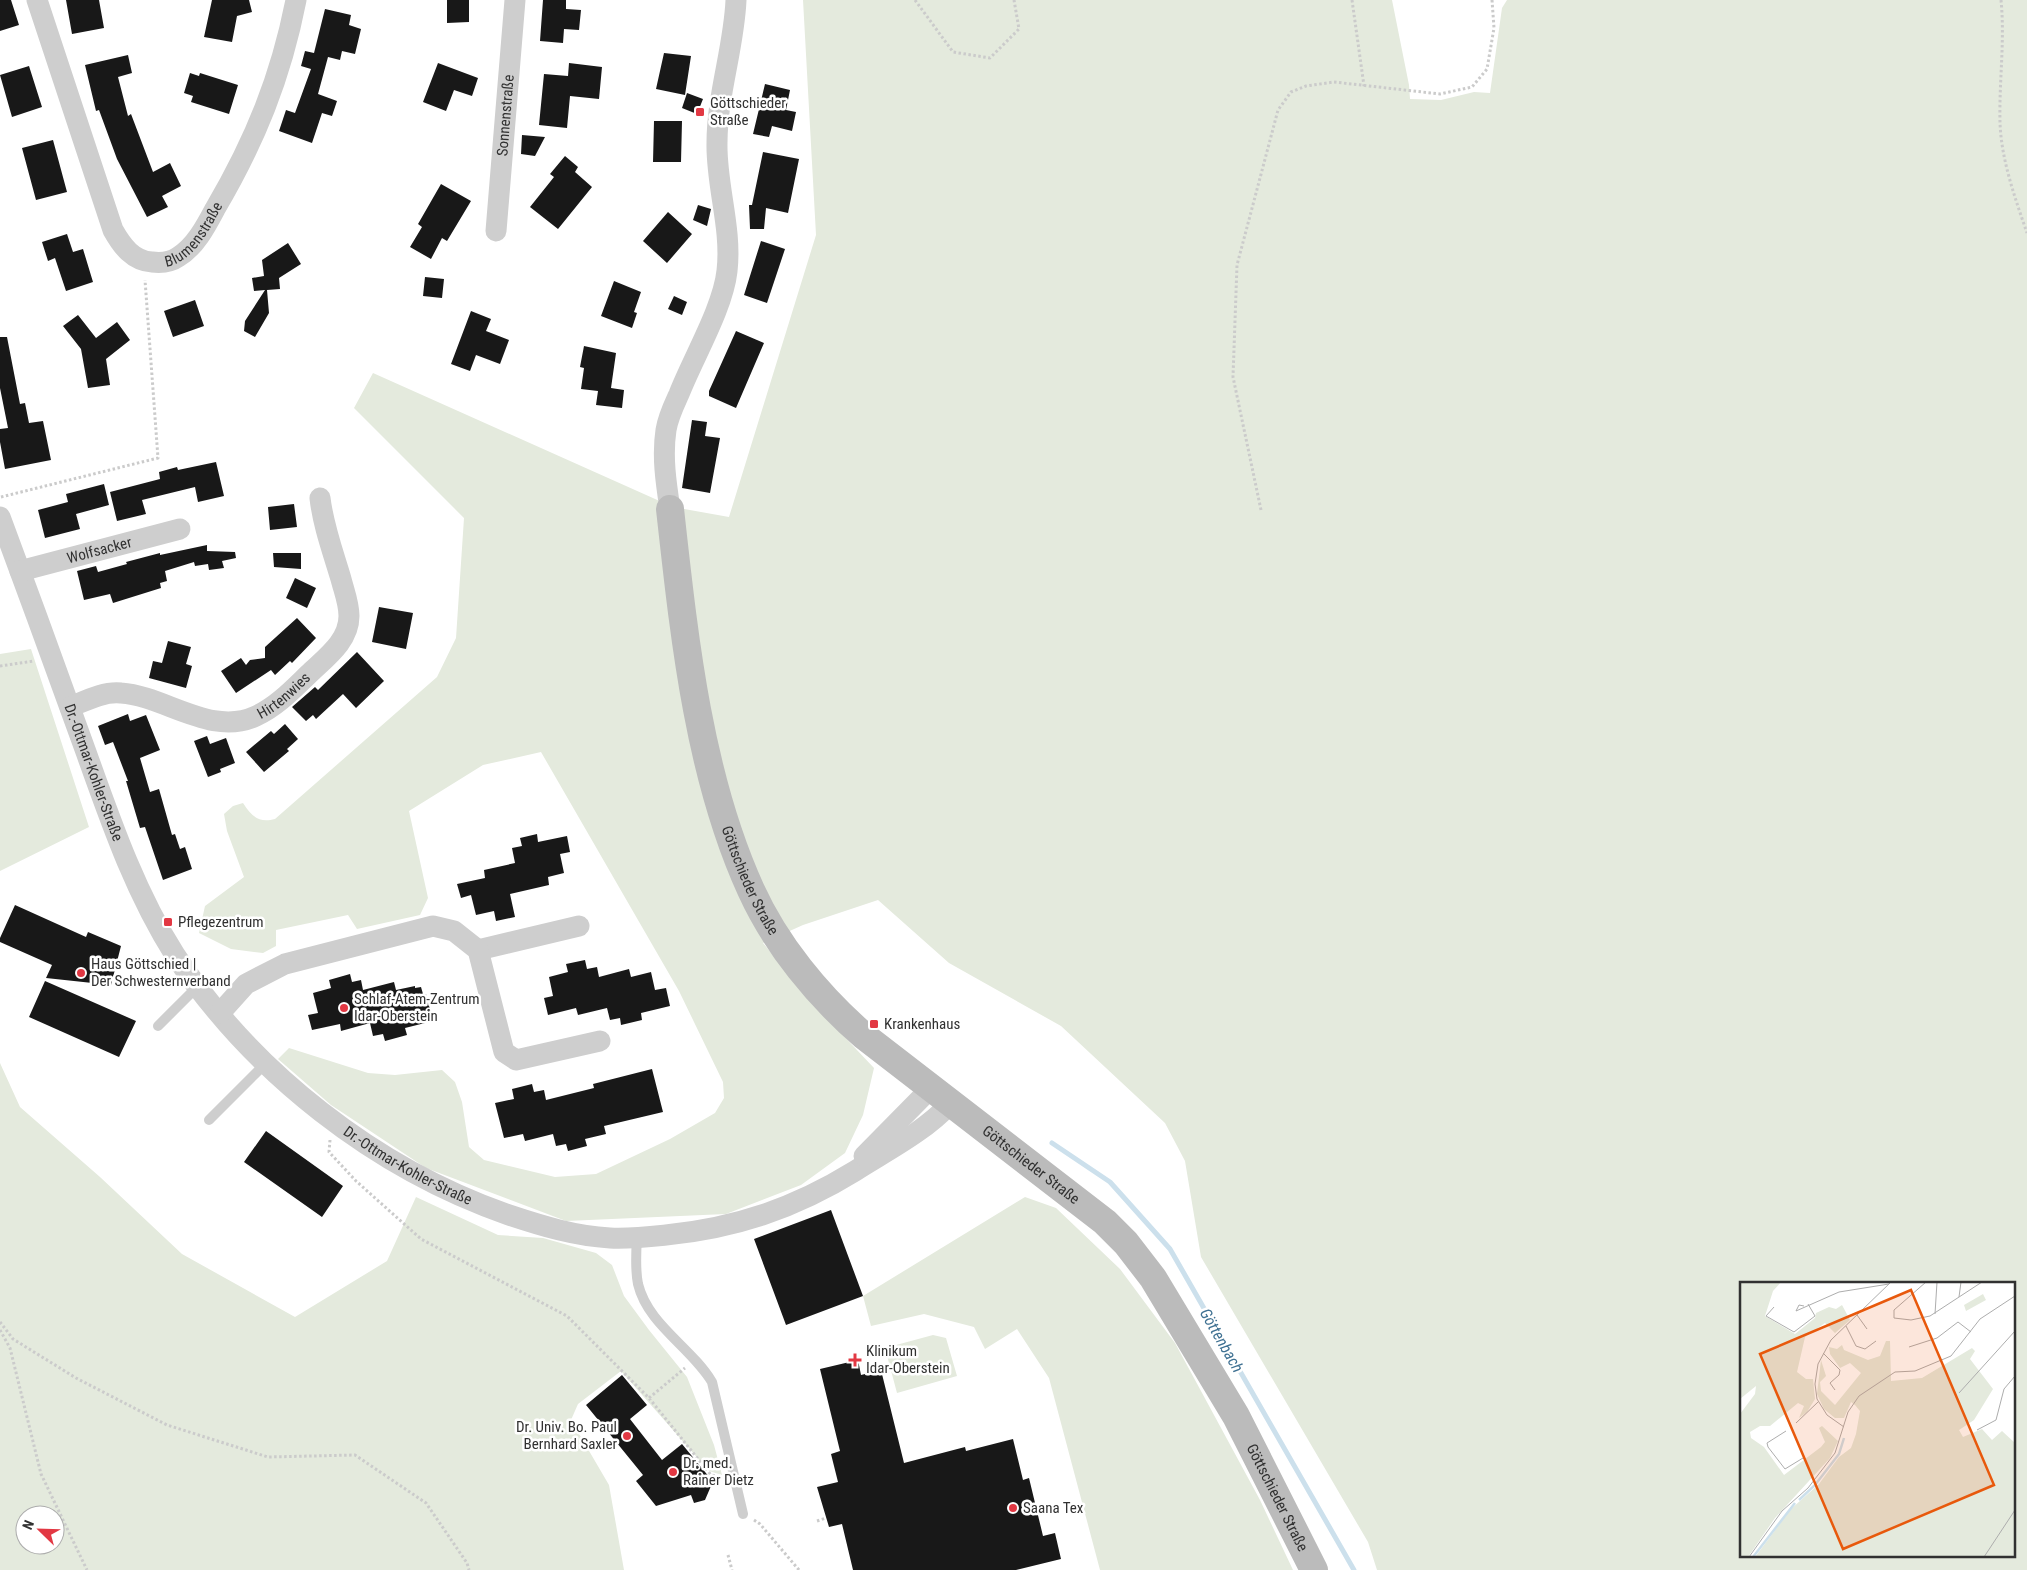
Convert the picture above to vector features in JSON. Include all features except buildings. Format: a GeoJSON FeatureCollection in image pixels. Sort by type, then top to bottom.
{"type":"FeatureCollection","features":[{"type":"Feature","properties":{"kind":"street","name":"Blumenstraße"},"geometry":{"type":"LineString","coordinates":[[37,0],[114,230],[120,243],[128,252],[138,259],[149,262],[168,261],[178,258],[186,251],[201,232],[232,180],[254,136],[278,76],[296,0]]}},
{"type":"Feature","properties":{"kind":"street","name":"Sonnenstraße"},"geometry":{"type":"LineString","coordinates":[[496,231],[515,0]]}},
{"type":"Feature","properties":{"kind":"street","name":"Göttschieder Straße"},"geometry":{"type":"LineString","coordinates":[[736,0],[733,32],[718,116],[717,144],[727,238],[728,270],[719,302],[681,388],[666,428],[665,474],[684,627],[711,772],[723,818],[751,891],[767,920],[791,956],[837,1012],[864,1036],[1105,1222],[1126,1243],[1153,1278],[1236,1416],[1314,1570]]}},
{"type":"Feature","properties":{"kind":"street","name":"Hirtenwies"},"geometry":{"type":"LineString","coordinates":[[70,707],[102,695],[118,692],[134,694],[187,713],[226,722],[241,721],[255,717],[286,696],[328,656],[347,630],[348,605],[320,498]]}},
{"type":"Feature","properties":{"kind":"street","name":"Dr.-Ottmar-Kohler-Straße"},"geometry":{"type":"LineString","coordinates":[[0,517],[120,846],[138,887],[176,955],[198,986],[253,1051],[305,1100],[412,1173],[464,1198],[517,1218],[570,1233],[611,1238],[637,1238],[710,1229],[733,1224],[790,1205],[843,1178],[928,1125],[941,1096]]}},
{"type":"Feature","properties":{"kind":"street","name":"Wolfsacker"},"geometry":{"type":"LineString","coordinates":[[20,571],[180,529]]}},
{"type":"Feature","properties":{"kind":"street"},"geometry":{"type":"LineString","coordinates":[[220,1013],[246,984],[284,964],[433,926],[454,931],[478,950],[504,1052],[516,1060],[600,1041]]}},
{"type":"Feature","properties":{"kind":"street"},"geometry":{"type":"LineString","coordinates":[[478,950],[579,926]]}},
{"type":"Feature","properties":{"kind":"lane"},"geometry":{"type":"LineString","coordinates":[[158,1026],[198,986]]}},
{"type":"Feature","properties":{"kind":"lane"},"geometry":{"type":"LineString","coordinates":[[209,1120],[266,1063]]}},
{"type":"Feature","properties":{"kind":"lane"},"geometry":{"type":"LineString","coordinates":[[637,1238],[638,1282],[646,1304],[665,1328],[702,1366],[712,1382],[743,1514]]}},
{"type":"Feature","properties":{"kind":"path"},"geometry":{"type":"LineString","coordinates":[[914,0],[953,52],[990,58],[1019,30],[1014,0]]}},
{"type":"Feature","properties":{"kind":"path"},"geometry":{"type":"LineString","coordinates":[[1352,0],[1364,86]]}},
{"type":"Feature","properties":{"kind":"path"},"geometry":{"type":"LineString","coordinates":[[1260,510],[1233,377],[1237,265],[1278,110],[1291,92],[1306,86],[1334,82],[1440,94],[1472,87],[1487,69],[1494,28],[1492,0]]}},
{"type":"Feature","properties":{"kind":"path"},"geometry":{"type":"LineString","coordinates":[[2001,0],[2004,28],[2000,123],[2010,187],[2027,233]]}},
{"type":"Feature","properties":{"kind":"path"},"geometry":{"type":"LineString","coordinates":[[0,497],[158,458],[144,282],[149,262]]}},
{"type":"Feature","properties":{"kind":"path"},"geometry":{"type":"LineString","coordinates":[[0,666],[53,658]]}},
{"type":"Feature","properties":{"kind":"path"},"geometry":{"type":"LineString","coordinates":[[331,1119],[329,1152],[356,1181],[421,1239],[567,1316],[649,1398],[711,1475],[735,1482]]}},
{"type":"Feature","properties":{"kind":"path"},"geometry":{"type":"LineString","coordinates":[[0,1322],[13,1339],[76,1378],[167,1425],[268,1457],[355,1455],[426,1503],[467,1563],[469,1570]]}},
{"type":"Feature","properties":{"kind":"path"},"geometry":{"type":"LineString","coordinates":[[0,1330],[10,1348],[41,1474],[87,1570]]}},
{"type":"Feature","properties":{"kind":"path"},"geometry":{"type":"LineString","coordinates":[[649,1398],[695,1359]]}},
{"type":"Feature","properties":{"kind":"path"},"geometry":{"type":"LineString","coordinates":[[743,1514],[760,1524],[799,1570]]}},
{"type":"Feature","properties":{"kind":"path"},"geometry":{"type":"LineString","coordinates":[[817,1521],[826,1518]]}},
{"type":"Feature","properties":{"kind":"path"},"geometry":{"type":"LineString","coordinates":[[728,1555],[732,1570]]}},
{"type":"Feature","properties":{"kind":"shaded area"},"geometry":{"type":"Polygon","coordinates":[[[803,0],[1392,0],[1409,85],[1410,99],[1441,100],[1474,92],[1490,93],[1502,8],[1507,0],[2027,0],[2027,1570],[1377,1570],[1368,1542],[1201,1257],[1185,1161],[1165,1123],[1061,1026],[949,963],[878,900],[803,925],[763,943],[821,1012],[874,1068],[863,1115],[845,1153],[801,1185],[726,1214],[566,1221],[426,1168],[331,1105],[278,1059],[289,1048],[368,1073],[395,1075],[442,1070],[455,1082],[462,1102],[469,1147],[484,1160],[555,1177],[596,1174],[670,1139],[715,1113],[724,1098],[723,1082],[679,991],[541,752],[483,765],[409,811],[428,898],[420,915],[357,929],[348,915],[276,930],[276,946],[263,953],[231,949],[199,933],[205,906],[244,877],[227,831],[224,814],[233,806],[243,803],[256,818],[265,820],[275,819],[437,677],[456,638],[464,518],[354,408],[373,373],[673,507],[729,517],[816,235],[803,0]]]}},
{"type":"Feature","properties":{"kind":"shaded area"},"geometry":{"type":"Polygon","coordinates":[[[31,649],[89,827],[0,871],[0,654],[31,649]]]}},
{"type":"Feature","properties":{"kind":"shaded area"},"geometry":{"type":"Polygon","coordinates":[[[0,1063],[20,1107],[100,1177],[182,1254],[295,1317],[387,1261],[416,1197],[498,1235],[543,1238],[596,1253],[612,1265],[624,1296],[687,1377],[714,1445],[722,1475],[709,1471],[621,1371],[578,1404],[571,1420],[609,1485],[624,1570],[0,1570],[0,1063]]]}},
{"type":"Feature","properties":{"kind":"shaded area"},"geometry":{"type":"Polygon","coordinates":[[[1025,1197],[1056,1208],[1120,1269],[1175,1343],[1260,1500],[1293,1570],[1100,1570],[1049,1378],[1017,1329],[985,1349],[974,1327],[924,1314],[871,1326],[863,1296],[1025,1197]]]}},
{"type":"Feature","properties":{"kind":"shaded area"},"geometry":{"type":"Polygon","coordinates":[[[933,1335],[946,1338],[957,1376],[897,1393],[885,1348],[933,1335]]]}},
{"type":"Feature","properties":{"kind":"waterway","name":"Göttenbach"},"geometry":{"type":"LineString","coordinates":[[1052,1143],[1110,1182],[1170,1249],[1354,1570]]}},
{"type":"Feature","properties":{"kind":"place","name":"Göttschieder Straße"},"geometry":{"type":"Point","coordinates":[700,112]}},
{"type":"Feature","properties":{"kind":"place","name":"Pflegezentrum"},"geometry":{"type":"Point","coordinates":[168,922]}},
{"type":"Feature","properties":{"kind":"place","name":"Haus Göttschied | Der Schwesternverband"},"geometry":{"type":"Point","coordinates":[81,973]}},
{"type":"Feature","properties":{"kind":"place","name":"Schlaf-Atem-Zentrum Idar-Oberstein"},"geometry":{"type":"Point","coordinates":[344,1008]}},
{"type":"Feature","properties":{"kind":"place","name":"Krankenhaus"},"geometry":{"type":"Point","coordinates":[874,1024]}},
{"type":"Feature","properties":{"kind":"place","name":"Klinikum Idar-Oberstein"},"geometry":{"type":"Point","coordinates":[855,1360]}},
{"type":"Feature","properties":{"kind":"place","name":"Dr. Univ. Bo. Paul Bernhard Saxler"},"geometry":{"type":"Point","coordinates":[627,1436]}},
{"type":"Feature","properties":{"kind":"place","name":"Dr. med. Rainer Dietz"},"geometry":{"type":"Point","coordinates":[673,1472]}},
{"type":"Feature","properties":{"kind":"place","name":"Saana Tex"},"geometry":{"type":"Point","coordinates":[1013,1508]}}]}
